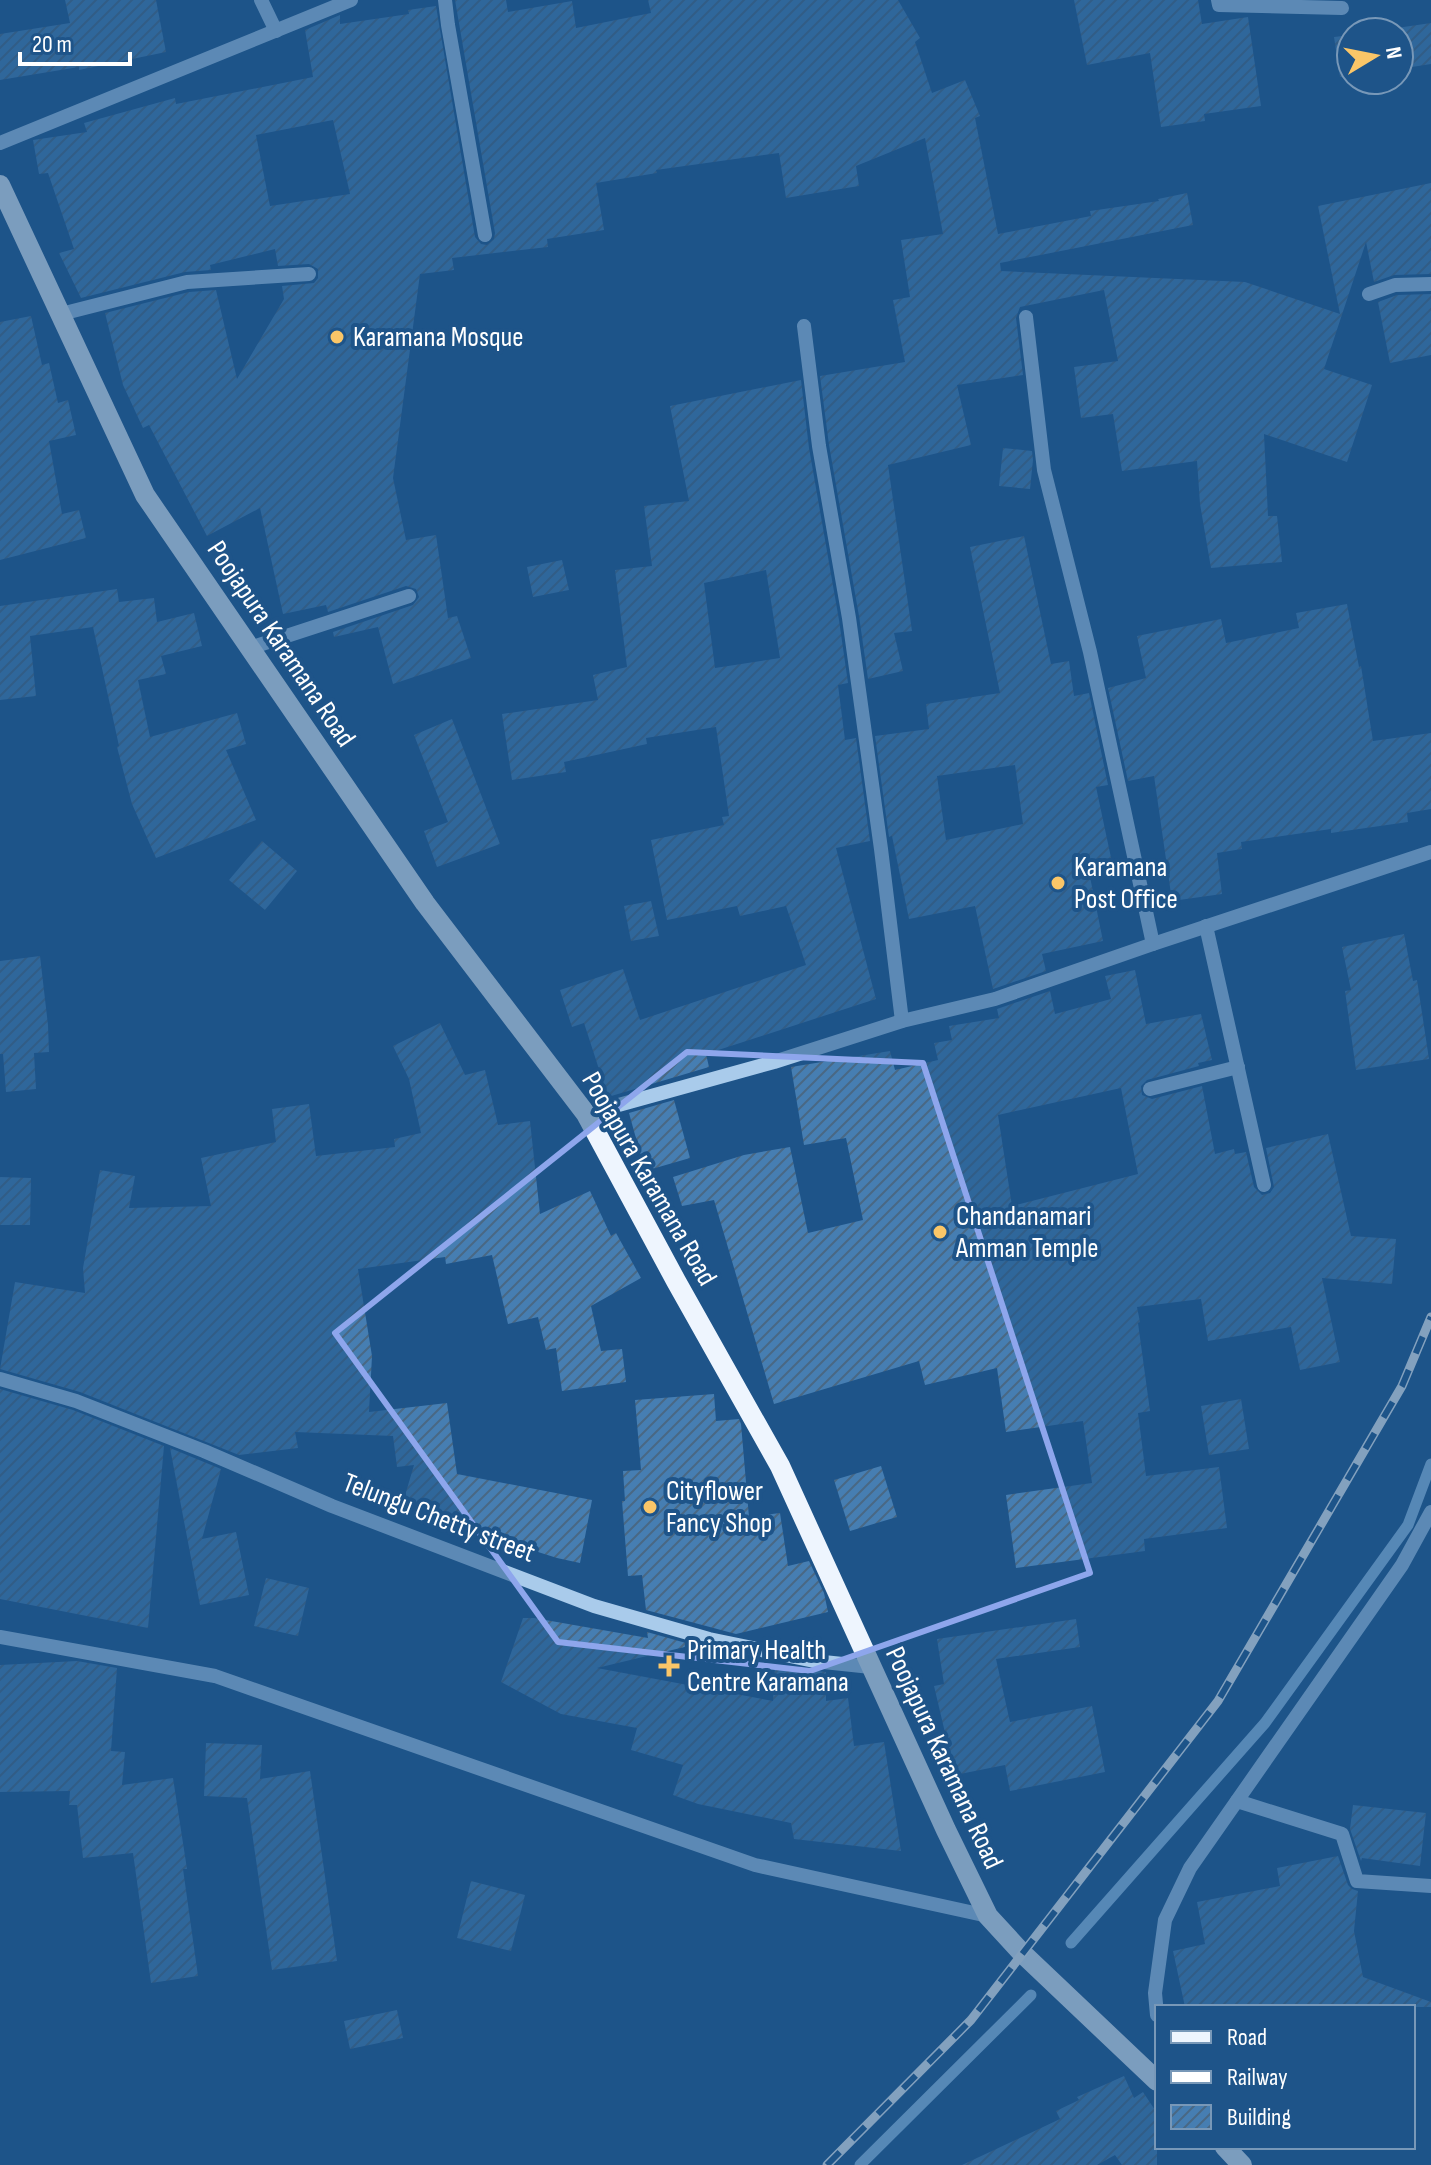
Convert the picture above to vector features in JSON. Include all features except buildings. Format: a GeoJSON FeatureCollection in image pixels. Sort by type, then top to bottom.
{"type":"FeatureCollection","features":[{"type":"Feature","properties":{"kind":"main road","name":"Poojapura Karamana Road"},"geometry":{"type":"LineString","coordinates":[[0,185],[145,495],[425,903],[586,1114],[780,1466],[988,1916],[1022,1953],[1155,2079]]}},
{"type":"Feature","properties":{"kind":"main road"},"geometry":{"type":"LineString","coordinates":[[1227,2149],[1242,2165]]}},
{"type":"Feature","properties":{"kind":"street"},"geometry":{"type":"LineString","coordinates":[[261,0],[276,31]]}},
{"type":"Feature","properties":{"kind":"street"},"geometry":{"type":"LineString","coordinates":[[0,143],[351,0]]}},
{"type":"Feature","properties":{"kind":"street"},"geometry":{"type":"LineString","coordinates":[[445,0],[485,235]]}},
{"type":"Feature","properties":{"kind":"street"},"geometry":{"type":"LineString","coordinates":[[1218,0],[1219,5],[1342,8]]}},
{"type":"Feature","properties":{"kind":"street"},"geometry":{"type":"LineString","coordinates":[[61,314],[187,282],[309,274]]}},
{"type":"Feature","properties":{"kind":"street"},"geometry":{"type":"LineString","coordinates":[[1369,294],[1395,285],[1431,284]]}},
{"type":"Feature","properties":{"kind":"street"},"geometry":{"type":"LineString","coordinates":[[1026,317],[1044,470],[1090,652],[1153,944]]}},
{"type":"Feature","properties":{"kind":"street"},"geometry":{"type":"LineString","coordinates":[[804,326],[819,446],[852,634],[902,1021]]}},
{"type":"Feature","properties":{"kind":"street"},"geometry":{"type":"LineString","coordinates":[[250,648],[409,596]]}},
{"type":"Feature","properties":{"kind":"street"},"geometry":{"type":"LineString","coordinates":[[586,1114],[774,1062],[902,1021],[995,999],[1431,852]]}},
{"type":"Feature","properties":{"kind":"street"},"geometry":{"type":"LineString","coordinates":[[1206,926],[1264,1185]]}},
{"type":"Feature","properties":{"kind":"street"},"geometry":{"type":"LineString","coordinates":[[1150,1089],[1238,1067]]}},
{"type":"Feature","properties":{"kind":"street","name":"Telungu Chetty street"},"geometry":{"type":"LineString","coordinates":[[0,1379],[90,1407],[204,1451],[332,1506],[594,1606],[709,1639],[814,1661],[871,1667]]}},
{"type":"Feature","properties":{"kind":"street"},"geometry":{"type":"LineString","coordinates":[[1156,2005],[1165,1920],[1190,1868],[1402,1565],[1431,1512]]}},
{"type":"Feature","properties":{"kind":"street"},"geometry":{"type":"LineString","coordinates":[[0,1637],[215,1676],[755,1865],[988,1916]]}},
{"type":"Feature","properties":{"kind":"street"},"geometry":{"type":"LineString","coordinates":[[1237,1801],[1342,1834],[1357,1881],[1431,1886]]}},
{"type":"Feature","properties":{"kind":"highlighted area"},"geometry":{"type":"Polygon","coordinates":[[[687,1052],[923,1063],[1090,1573],[810,1671],[558,1642],[335,1333],[687,1052]]]}},
{"type":"Feature","properties":{"kind":"waterway"},"geometry":{"type":"LineString","coordinates":[[1071,1943],[1265,1723],[1408,1525],[1431,1464]]}},
{"type":"Feature","properties":{"kind":"waterway"},"geometry":{"type":"LineString","coordinates":[[860,2165],[1031,1995]]}},
{"type":"Feature","properties":{"kind":"railway"},"geometry":{"type":"LineString","coordinates":[[827,2165],[971,2020],[1218,1701],[1402,1386],[1431,1317]]}},
{"type":"Feature","properties":{"kind":"place","name":"Karamana Mosque"},"geometry":{"type":"Point","coordinates":[337,337]}},
{"type":"Feature","properties":{"kind":"place","name":"Karamana Post Office"},"geometry":{"type":"Point","coordinates":[1058,883]}},
{"type":"Feature","properties":{"kind":"place","name":"Chandanamari Amman Temple"},"geometry":{"type":"Point","coordinates":[940,1232]}},
{"type":"Feature","properties":{"kind":"place","name":"Cityflower Fancy Shop"},"geometry":{"type":"Point","coordinates":[650,1507]}},
{"type":"Feature","properties":{"kind":"place","name":"Primary Health Centre Karamana"},"geometry":{"type":"Point","coordinates":[669,1666]}}]}
